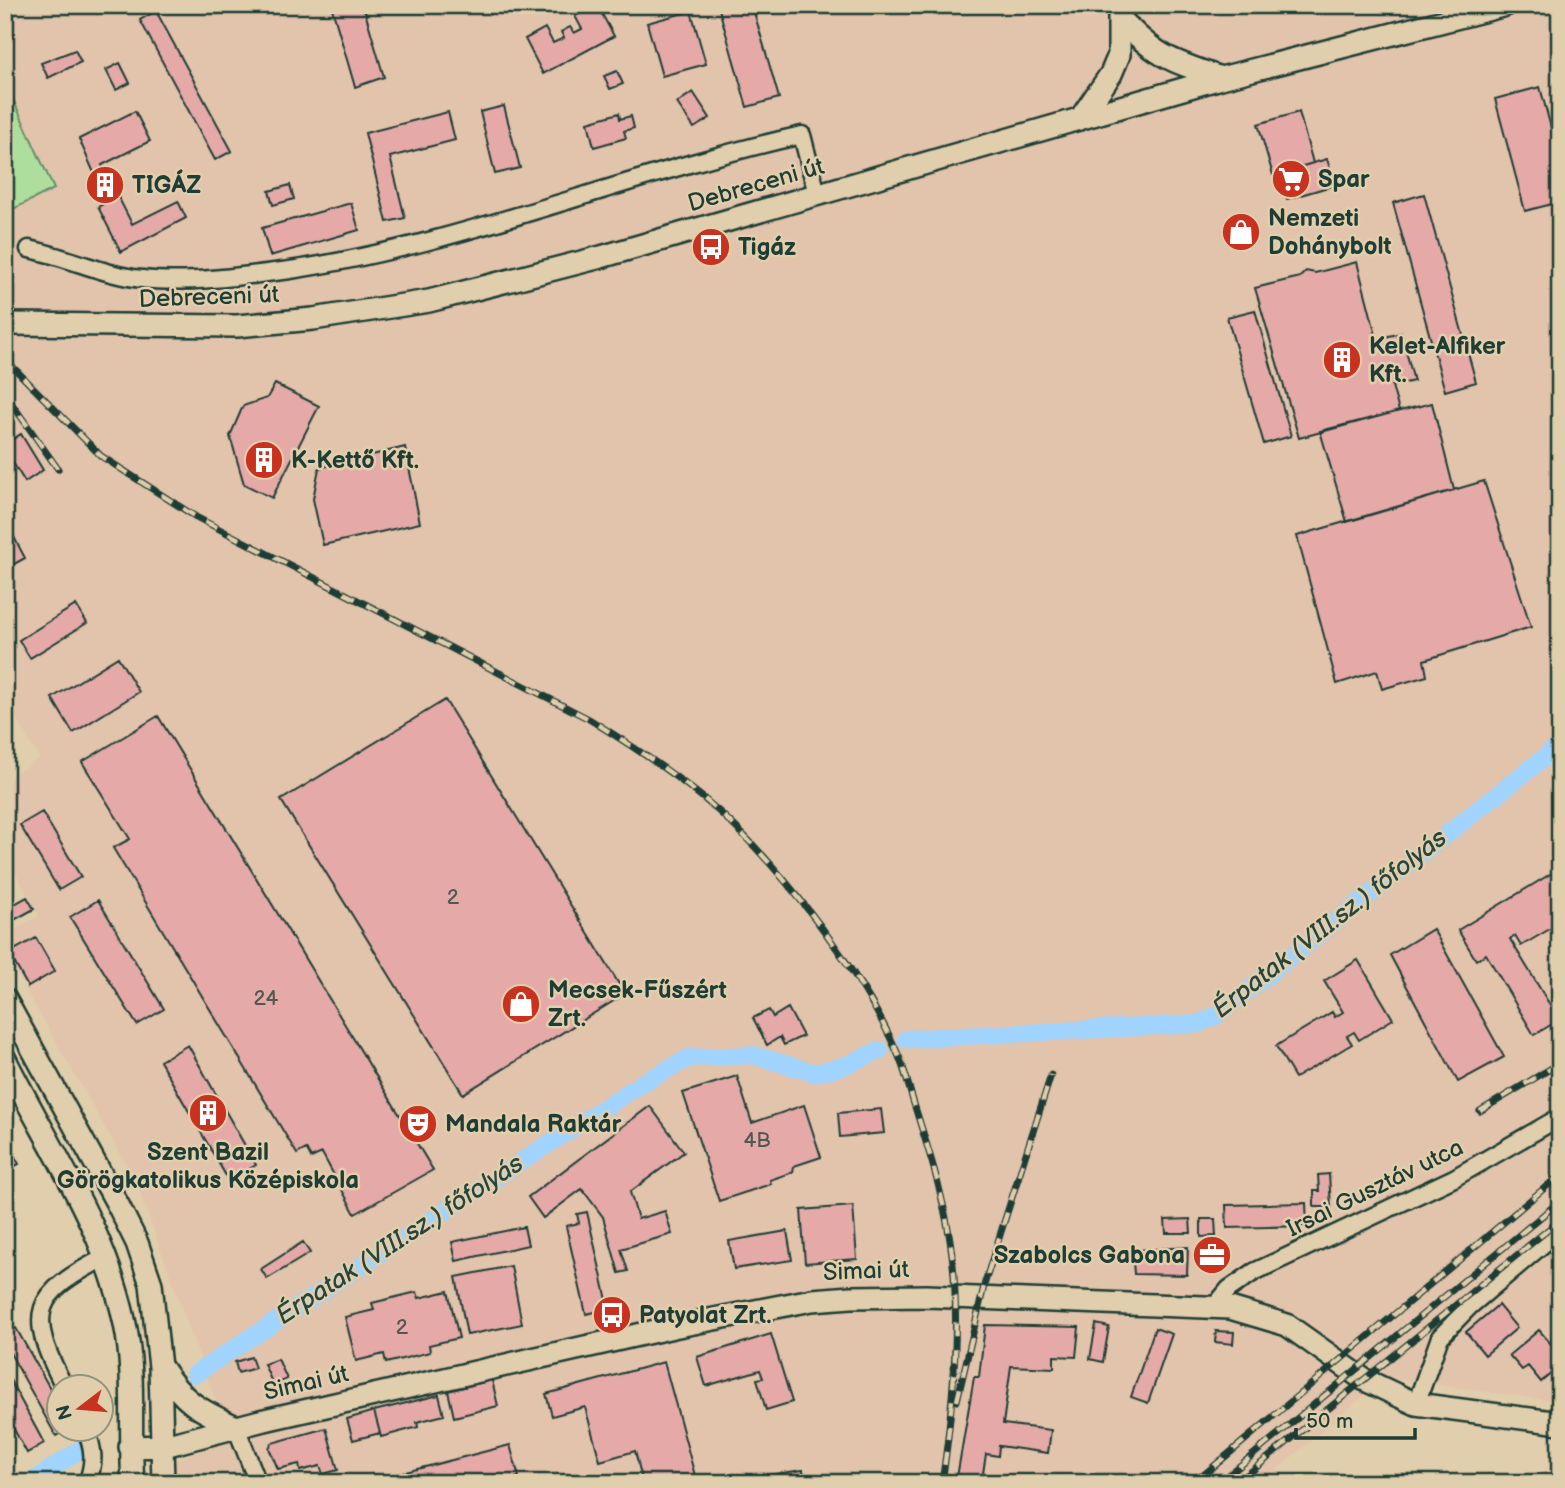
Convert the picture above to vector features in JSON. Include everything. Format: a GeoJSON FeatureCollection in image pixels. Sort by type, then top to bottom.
{"type":"FeatureCollection","features":[{"type":"Feature","properties":{"kind":"main road","name":"Debreceni út"},"geometry":{"type":"LineString","coordinates":[[5,324],[237,326],[313,319],[429,301],[588,261],[1221,78],[1506,5]]}},
{"type":"Feature","properties":{"kind":"main road"},"geometry":{"type":"LineString","coordinates":[[1080,119],[1111,74],[1119,55],[1119,17],[1139,39],[1164,58],[1221,78]]}},
{"type":"Feature","properties":{"kind":"main road"},"geometry":{"type":"LineString","coordinates":[[5,999],[137,1243],[150,1284],[160,1367],[163,1483]]}},
{"type":"Feature","properties":{"kind":"main road"},"geometry":{"type":"LineString","coordinates":[[5,1059],[88,1213],[106,1257],[126,1325],[131,1366],[130,1447],[133,1483]]}},
{"type":"Feature","properties":{"kind":"main road","name":"Simai út"},"geometry":{"type":"LineString","coordinates":[[130,1447],[164,1446],[236,1426],[660,1330],[812,1300],[927,1296],[1215,1306],[1266,1316],[1287,1325],[1363,1380],[1416,1405],[1560,1423]]}},
{"type":"Feature","properties":{"kind":"main road"},"geometry":{"type":"LineString","coordinates":[[160,1367],[178,1394],[192,1405],[236,1426]]}},
{"type":"Feature","properties":{"kind":"street"},"geometry":{"type":"LineString","coordinates":[[29,249],[102,271],[143,279],[243,276],[356,260],[486,227],[729,151],[802,135],[817,194]]}},
{"type":"Feature","properties":{"kind":"street","name":"Irsai Gusztáv utca"},"geometry":{"type":"LineString","coordinates":[[1215,1306],[1229,1289],[1254,1272],[1454,1178],[1560,1117]]}},
{"type":"Feature","properties":{"kind":"street"},"geometry":{"type":"LineString","coordinates":[[1416,1405],[1440,1337],[1470,1306],[1560,1230]]}},
{"type":"Feature","properties":{"kind":"street"},"geometry":{"type":"LineString","coordinates":[[56,1372],[42,1344],[41,1311],[47,1296],[70,1275],[106,1257]]}},
{"type":"Feature","properties":{"kind":"street"},"geometry":{"type":"LineString","coordinates":[[236,1426],[258,1483]]}},
{"type":"Feature","properties":{"kind":"street"},"geometry":{"type":"LineString","coordinates":[[87,1483],[93,1468],[90,1442]]}},
{"type":"Feature","properties":{"kind":"shaded area"},"geometry":{"type":"Polygon","coordinates":[[[5,5],[1560,5],[1560,1402],[1385,1377],[1261,1483],[173,1483],[173,1461],[230,1440],[136,1181],[5,953],[5,935],[39,916],[5,853],[5,781],[39,758],[5,697],[5,5]]]}},
{"type":"Feature","properties":{"kind":"green space"},"geometry":{"type":"Polygon","coordinates":[[[5,82],[54,189],[5,213],[5,82]]]}},
{"type":"Feature","properties":{"kind":"building"},"geometry":{"type":"Polygon","coordinates":[[[331,5],[363,5],[384,77],[355,87],[331,5]]]}},
{"type":"Feature","properties":{"kind":"building"},"geometry":{"type":"Polygon","coordinates":[[[597,5],[614,36],[543,74],[525,39],[545,28],[553,43],[564,38],[561,32],[570,27],[574,33],[582,29],[575,16],[597,5]]]}},
{"type":"Feature","properties":{"kind":"building"},"geometry":{"type":"Polygon","coordinates":[[[733,5],[752,5],[779,98],[747,107],[719,9],[733,5]]]}},
{"type":"Feature","properties":{"kind":"building"},"geometry":{"type":"Polygon","coordinates":[[[156,11],[232,151],[215,160],[140,20],[156,11]]]}},
{"type":"Feature","properties":{"kind":"building"},"geometry":{"type":"Polygon","coordinates":[[[691,11],[706,64],[662,76],[647,23],[691,11]]]}},
{"type":"Feature","properties":{"kind":"building"},"geometry":{"type":"Polygon","coordinates":[[[75,50],[81,62],[48,78],[41,63],[75,50]]]}},
{"type":"Feature","properties":{"kind":"building"},"geometry":{"type":"Polygon","coordinates":[[[120,63],[130,83],[116,90],[106,70],[120,63]]]}},
{"type":"Feature","properties":{"kind":"building"},"geometry":{"type":"Polygon","coordinates":[[[617,71],[623,84],[610,89],[604,76],[617,71]]]}},
{"type":"Feature","properties":{"kind":"building"},"geometry":{"type":"Polygon","coordinates":[[[1540,87],[1560,161],[1560,202],[1525,211],[1495,99],[1540,87]]]}},
{"type":"Feature","properties":{"kind":"building"},"geometry":{"type":"Polygon","coordinates":[[[693,92],[710,118],[694,128],[677,103],[693,92]]]}},
{"type":"Feature","properties":{"kind":"building"},"geometry":{"type":"Polygon","coordinates":[[[504,106],[520,168],[495,174],[480,112],[504,106]]]}},
{"type":"Feature","properties":{"kind":"building","name":"TIGÁZ"},"geometry":{"type":"Polygon","coordinates":[[[135,111],[150,141],[102,165],[132,224],[178,201],[186,218],[121,252],[98,207],[107,202],[79,139],[135,111]]]}},
{"type":"Feature","properties":{"kind":"building"},"geometry":{"type":"Polygon","coordinates":[[[448,112],[455,140],[390,157],[405,218],[387,222],[365,133],[448,112]]]}},
{"type":"Feature","properties":{"kind":"building"},"geometry":{"type":"Polygon","coordinates":[[[1299,112],[1313,163],[1273,175],[1258,124],[1299,112]]]}},
{"type":"Feature","properties":{"kind":"building"},"geometry":{"type":"Polygon","coordinates":[[[619,113],[620,119],[631,116],[634,128],[624,131],[626,138],[594,147],[588,122],[619,113]]]}},
{"type":"Feature","properties":{"kind":"building"},"geometry":{"type":"Polygon","coordinates":[[[1327,159],[1335,185],[1287,199],[1279,173],[1327,159]]]}},
{"type":"Feature","properties":{"kind":"building"},"geometry":{"type":"Polygon","coordinates":[[[290,185],[294,199],[273,205],[269,191],[290,185]]]}},
{"type":"Feature","properties":{"kind":"building"},"geometry":{"type":"Polygon","coordinates":[[[1424,194],[1476,382],[1445,391],[1393,203],[1424,194]]]}},
{"type":"Feature","properties":{"kind":"building"},"geometry":{"type":"Polygon","coordinates":[[[351,203],[359,230],[270,256],[262,228],[351,203]]]}},
{"type":"Feature","properties":{"kind":"building","name":"Kelet-Alfiker Kft."},"geometry":{"type":"Polygon","coordinates":[[[1357,262],[1377,339],[1401,333],[1414,381],[1392,386],[1399,411],[1299,438],[1255,288],[1300,277],[1306,271],[1315,273],[1357,262]]]}},
{"type":"Feature","properties":{"kind":"building"},"geometry":{"type":"Polygon","coordinates":[[[1255,310],[1291,436],[1264,444],[1227,317],[1255,310]]]}},
{"type":"Feature","properties":{"kind":"building","name":"K-Kettő Kft."},"geometry":{"type":"Polygon","coordinates":[[[275,384],[319,406],[272,498],[244,484],[230,436],[243,406],[267,398],[275,384]]]}},
{"type":"Feature","properties":{"kind":"building"},"geometry":{"type":"Polygon","coordinates":[[[1432,403],[1454,490],[1347,522],[1320,431],[1432,403]]]}},
{"type":"Feature","properties":{"kind":"building"},"geometry":{"type":"Polygon","coordinates":[[[21,434],[43,470],[25,482],[5,450],[5,444],[21,434]]]}},
{"type":"Feature","properties":{"kind":"building"},"geometry":{"type":"Polygon","coordinates":[[[405,447],[420,523],[323,545],[313,499],[319,468],[405,447]]]}},
{"type":"Feature","properties":{"kind":"building"},"geometry":{"type":"Polygon","coordinates":[[[1484,481],[1531,627],[1424,660],[1427,676],[1382,689],[1377,671],[1337,684],[1297,536],[1484,481]]]}},
{"type":"Feature","properties":{"kind":"building"},"geometry":{"type":"Polygon","coordinates":[[[5,520],[25,558],[5,569],[5,520]]]}},
{"type":"Feature","properties":{"kind":"building"},"geometry":{"type":"Polygon","coordinates":[[[76,605],[87,623],[30,658],[19,640],[76,605]]]}},
{"type":"Feature","properties":{"kind":"building"},"geometry":{"type":"Polygon","coordinates":[[[118,657],[139,692],[73,733],[52,698],[118,657]]]}},
{"type":"Feature","properties":{"kind":"building"},"geometry":{"type":"Polygon","coordinates":[[[445,700],[625,994],[463,1094],[281,800],[445,700]]]}},
{"type":"Feature","properties":{"kind":"building"},"geometry":{"type":"Polygon","coordinates":[[[158,716],[433,1170],[355,1214],[322,1153],[311,1158],[306,1149],[297,1154],[113,848],[130,839],[82,762],[158,716]]]}},
{"type":"Feature","properties":{"kind":"building"},"geometry":{"type":"Polygon","coordinates":[[[42,812],[81,877],[59,890],[20,825],[42,812]]]}},
{"type":"Feature","properties":{"kind":"building"},"geometry":{"type":"Polygon","coordinates":[[[1552,873],[1560,886],[1560,923],[1521,946],[1515,936],[1510,939],[1559,1020],[1534,1035],[1486,954],[1476,960],[1458,930],[1552,873]]]}},
{"type":"Feature","properties":{"kind":"building"},"geometry":{"type":"Polygon","coordinates":[[[27,897],[34,909],[5,925],[5,909],[27,897]]]}},
{"type":"Feature","properties":{"kind":"building"},"geometry":{"type":"Polygon","coordinates":[[[98,900],[164,1009],[137,1025],[70,917],[98,900]]]}},
{"type":"Feature","properties":{"kind":"building"},"geometry":{"type":"Polygon","coordinates":[[[1433,929],[1504,1057],[1458,1082],[1390,955],[1433,929]]]}},
{"type":"Feature","properties":{"kind":"building"},"geometry":{"type":"Polygon","coordinates":[[[36,938],[55,971],[28,987],[9,953],[36,938]]]}},
{"type":"Feature","properties":{"kind":"building"},"geometry":{"type":"Polygon","coordinates":[[[1358,960],[1393,1019],[1359,1040],[1354,1032],[1347,1036],[1352,1044],[1295,1078],[1276,1046],[1332,1012],[1335,1017],[1343,1012],[1324,981],[1358,960]]]}},
{"type":"Feature","properties":{"kind":"building"},"geometry":{"type":"Polygon","coordinates":[[[788,1008],[803,1036],[784,1045],[780,1037],[767,1045],[753,1018],[769,1010],[773,1017],[788,1008]]]}},
{"type":"Feature","properties":{"kind":"building","name":"Szent Bazil Görögkatolikus Középiskola"},"geometry":{"type":"Polygon","coordinates":[[[188,1045],[256,1165],[229,1181],[160,1061],[188,1045]]]}},
{"type":"Feature","properties":{"kind":"building"},"geometry":{"type":"Polygon","coordinates":[[[737,1076],[752,1123],[804,1105],[821,1157],[794,1166],[793,1172],[770,1180],[771,1184],[719,1201],[683,1093],[737,1076]]]}},
{"type":"Feature","properties":{"kind":"building"},"geometry":{"type":"Polygon","coordinates":[[[650,1106],[684,1152],[630,1192],[638,1219],[665,1211],[672,1234],[621,1249],[628,1271],[619,1273],[603,1217],[582,1189],[543,1218],[528,1197],[650,1106]]]}},
{"type":"Feature","properties":{"kind":"building"},"geometry":{"type":"Polygon","coordinates":[[[881,1109],[884,1133],[840,1137],[838,1113],[881,1109]]]}},
{"type":"Feature","properties":{"kind":"building"},"geometry":{"type":"Polygon","coordinates":[[[5,1139],[19,1164],[5,1171],[5,1139]]]}},
{"type":"Feature","properties":{"kind":"building"},"geometry":{"type":"Polygon","coordinates":[[[1329,1174],[1331,1207],[1314,1207],[1314,1191],[1319,1191],[1318,1175],[1329,1174]]]}},
{"type":"Feature","properties":{"kind":"building"},"geometry":{"type":"Polygon","coordinates":[[[1306,1203],[1307,1226],[1227,1228],[1226,1205],[1306,1203]]]}},
{"type":"Feature","properties":{"kind":"building"},"geometry":{"type":"Polygon","coordinates":[[[853,1206],[857,1259],[805,1263],[801,1210],[853,1206]]]}},
{"type":"Feature","properties":{"kind":"building"},"geometry":{"type":"Polygon","coordinates":[[[587,1212],[609,1309],[586,1314],[566,1226],[579,1223],[577,1214],[587,1212]]]}},
{"type":"Feature","properties":{"kind":"building"},"geometry":{"type":"Polygon","coordinates":[[[1190,1219],[1191,1233],[1166,1233],[1165,1220],[1190,1219]]]}},
{"type":"Feature","properties":{"kind":"building"},"geometry":{"type":"Polygon","coordinates":[[[1201,1219],[1215,1219],[1216,1236],[1201,1237],[1201,1219]]]}},
{"type":"Feature","properties":{"kind":"building"},"geometry":{"type":"Polygon","coordinates":[[[524,1227],[528,1245],[456,1261],[452,1242],[524,1227]]]}},
{"type":"Feature","properties":{"kind":"building"},"geometry":{"type":"Polygon","coordinates":[[[787,1231],[792,1260],[734,1269],[729,1241],[787,1231]]]}},
{"type":"Feature","properties":{"kind":"building"},"geometry":{"type":"Polygon","coordinates":[[[303,1242],[310,1253],[267,1279],[261,1269],[303,1242]]]}},
{"type":"Feature","properties":{"kind":"building"},"geometry":{"type":"Polygon","coordinates":[[[1188,1247],[1187,1275],[1134,1274],[1133,1261],[1138,1261],[1138,1250],[1188,1247]]]}},
{"type":"Feature","properties":{"kind":"building"},"geometry":{"type":"Polygon","coordinates":[[[511,1266],[522,1324],[467,1335],[456,1277],[511,1266]]]}},
{"type":"Feature","properties":{"kind":"building"},"geometry":{"type":"Polygon","coordinates":[[[448,1291],[459,1338],[429,1345],[430,1352],[386,1363],[384,1354],[356,1361],[345,1317],[374,1310],[372,1303],[417,1292],[419,1298],[448,1291]]]}},
{"type":"Feature","properties":{"kind":"building"},"geometry":{"type":"Polygon","coordinates":[[[1498,1305],[1517,1328],[1485,1355],[1466,1332],[1498,1305]]]}},
{"type":"Feature","properties":{"kind":"building"},"geometry":{"type":"Polygon","coordinates":[[[1096,1324],[1109,1327],[1103,1362],[1090,1359],[1096,1324]]]}},
{"type":"Feature","properties":{"kind":"building"},"geometry":{"type":"Polygon","coordinates":[[[985,1325],[1079,1327],[1076,1357],[1054,1356],[1054,1368],[1011,1366],[1003,1424],[1051,1430],[1048,1453],[999,1446],[998,1456],[986,1454],[982,1480],[1007,1483],[956,1483],[974,1377],[979,1377],[985,1325]]]}},
{"type":"Feature","properties":{"kind":"building"},"geometry":{"type":"Polygon","coordinates":[[[16,1328],[46,1381],[46,1418],[5,1344],[5,1334],[16,1328]]]}},
{"type":"Feature","properties":{"kind":"building"},"geometry":{"type":"Polygon","coordinates":[[[1155,1328],[1172,1334],[1148,1403],[1131,1397],[1155,1328]]]}},
{"type":"Feature","properties":{"kind":"building"},"geometry":{"type":"Polygon","coordinates":[[[1539,1330],[1551,1344],[1557,1339],[1560,1342],[1560,1366],[1541,1382],[1528,1366],[1522,1370],[1509,1355],[1539,1330]]]}},
{"type":"Feature","properties":{"kind":"building"},"geometry":{"type":"Polygon","coordinates":[[[1216,1331],[1234,1332],[1233,1344],[1215,1342],[1216,1331]]]}},
{"type":"Feature","properties":{"kind":"building"},"geometry":{"type":"Polygon","coordinates":[[[771,1334],[792,1402],[766,1410],[757,1379],[763,1378],[760,1370],[706,1386],[697,1357],[771,1334]]]}},
{"type":"Feature","properties":{"kind":"building"},"geometry":{"type":"Polygon","coordinates":[[[251,1357],[255,1368],[238,1373],[235,1362],[251,1357]]]}},
{"type":"Feature","properties":{"kind":"building"},"geometry":{"type":"Polygon","coordinates":[[[278,1359],[287,1379],[273,1385],[264,1364],[278,1359]]]}},
{"type":"Feature","properties":{"kind":"building"},"geometry":{"type":"Polygon","coordinates":[[[664,1362],[697,1483],[643,1483],[635,1451],[600,1461],[585,1407],[552,1416],[546,1394],[664,1362]]]}},
{"type":"Feature","properties":{"kind":"building"},"geometry":{"type":"Polygon","coordinates":[[[5,1371],[44,1443],[27,1453],[5,1413],[5,1371]]]}},
{"type":"Feature","properties":{"kind":"building"},"geometry":{"type":"Polygon","coordinates":[[[492,1380],[498,1406],[454,1417],[448,1391],[492,1380]]]}},
{"type":"Feature","properties":{"kind":"building"},"geometry":{"type":"Polygon","coordinates":[[[439,1395],[444,1415],[417,1422],[418,1427],[381,1437],[374,1411],[439,1395]]]}},
{"type":"Feature","properties":{"kind":"building"},"geometry":{"type":"Polygon","coordinates":[[[374,1411],[380,1433],[353,1440],[347,1419],[374,1411]]]}},
{"type":"Feature","properties":{"kind":"building"},"geometry":{"type":"Polygon","coordinates":[[[326,1428],[338,1470],[323,1474],[320,1466],[300,1471],[299,1464],[278,1469],[269,1448],[272,1443],[326,1428]]]}},
{"type":"Feature","properties":{"kind":"building"},"geometry":{"type":"Polygon","coordinates":[[[510,1445],[519,1477],[496,1483],[401,1483],[398,1474],[510,1445]]]}},
{"type":"Feature","properties":{"kind":"building"},"geometry":{"type":"Polygon","coordinates":[[[803,1470],[805,1483],[716,1483],[803,1470]]]}},
{"type":"Feature","properties":{"kind":"waterway","name":"Érpatak (VIII.sz.) főfolyás"},"geometry":{"type":"LineString","coordinates":[[906,1039],[1198,1024],[1217,1015],[1560,745]]}},
{"type":"Feature","properties":{"kind":"waterway","name":"Érpatak (VIII.sz.) főfolyás"},"geometry":{"type":"LineString","coordinates":[[195,1374],[642,1083],[689,1058],[753,1055],[815,1073],[844,1066],[880,1050]]}},
{"type":"Feature","properties":{"kind":"waterway","name":"Érpatak (VIII.sz.) főfolyás"},"geometry":{"type":"LineString","coordinates":[[30,1483],[84,1447]]}},
{"type":"Feature","properties":{"kind":"railway"},"geometry":{"type":"LineString","coordinates":[[5,359],[101,456],[196,517],[604,728],[702,797],[729,821],[785,881],[838,950],[881,1020],[902,1065],[940,1190],[954,1269],[956,1330],[953,1393],[942,1483]]}},
{"type":"Feature","properties":{"kind":"railway"},"geometry":{"type":"LineString","coordinates":[[5,394],[58,469]]}},
{"type":"Feature","properties":{"kind":"railway"},"geometry":{"type":"LineString","coordinates":[[1480,1111],[1560,1063]]}},
{"type":"Feature","properties":{"kind":"railway"},"geometry":{"type":"LineString","coordinates":[[957,1401],[985,1282],[1051,1075]]}},
{"type":"Feature","properties":{"kind":"railway"},"geometry":{"type":"LineString","coordinates":[[1194,1483],[1560,1175]]}},
{"type":"Feature","properties":{"kind":"railway"},"geometry":{"type":"LineString","coordinates":[[1219,1483],[1560,1201]]}},
{"type":"Feature","properties":{"kind":"railway"},"geometry":{"type":"LineString","coordinates":[[1237,1483],[1560,1220]]}},
{"type":"Feature","properties":{"kind":"place","name":"Spar"},"geometry":{"type":"Point","coordinates":[1291,179]}},
{"type":"Feature","properties":{"kind":"place","name":"TIGÁZ"},"geometry":{"type":"Point","coordinates":[105,185]}},
{"type":"Feature","properties":{"kind":"place","name":"Nemzeti Dohánybolt"},"geometry":{"type":"Point","coordinates":[1241,232]}},
{"type":"Feature","properties":{"kind":"place","name":"Tigáz"},"geometry":{"type":"Point","coordinates":[711,247]}},
{"type":"Feature","properties":{"kind":"place","name":"Kelet-Alfiker Kft."},"geometry":{"type":"Point","coordinates":[1342,360]}},
{"type":"Feature","properties":{"kind":"place","name":"K-Kettő Kft."},"geometry":{"type":"Point","coordinates":[264,460]}},
{"type":"Feature","properties":{"kind":"place","name":"Mecsek-Fűszért Zrt."},"geometry":{"type":"Point","coordinates":[521,1004]}},
{"type":"Feature","properties":{"kind":"place","name":"Szent Bazil Görögkatolikus Középiskola"},"geometry":{"type":"Point","coordinates":[208,1113]}},
{"type":"Feature","properties":{"kind":"place","name":"Mandala Raktár"},"geometry":{"type":"Point","coordinates":[418,1124]}},
{"type":"Feature","properties":{"kind":"place","name":"Szabolcs Gabona"},"geometry":{"type":"Point","coordinates":[1212,1255]}},
{"type":"Feature","properties":{"kind":"place","name":"Patyolat Zrt."},"geometry":{"type":"Point","coordinates":[612,1315]}}]}
